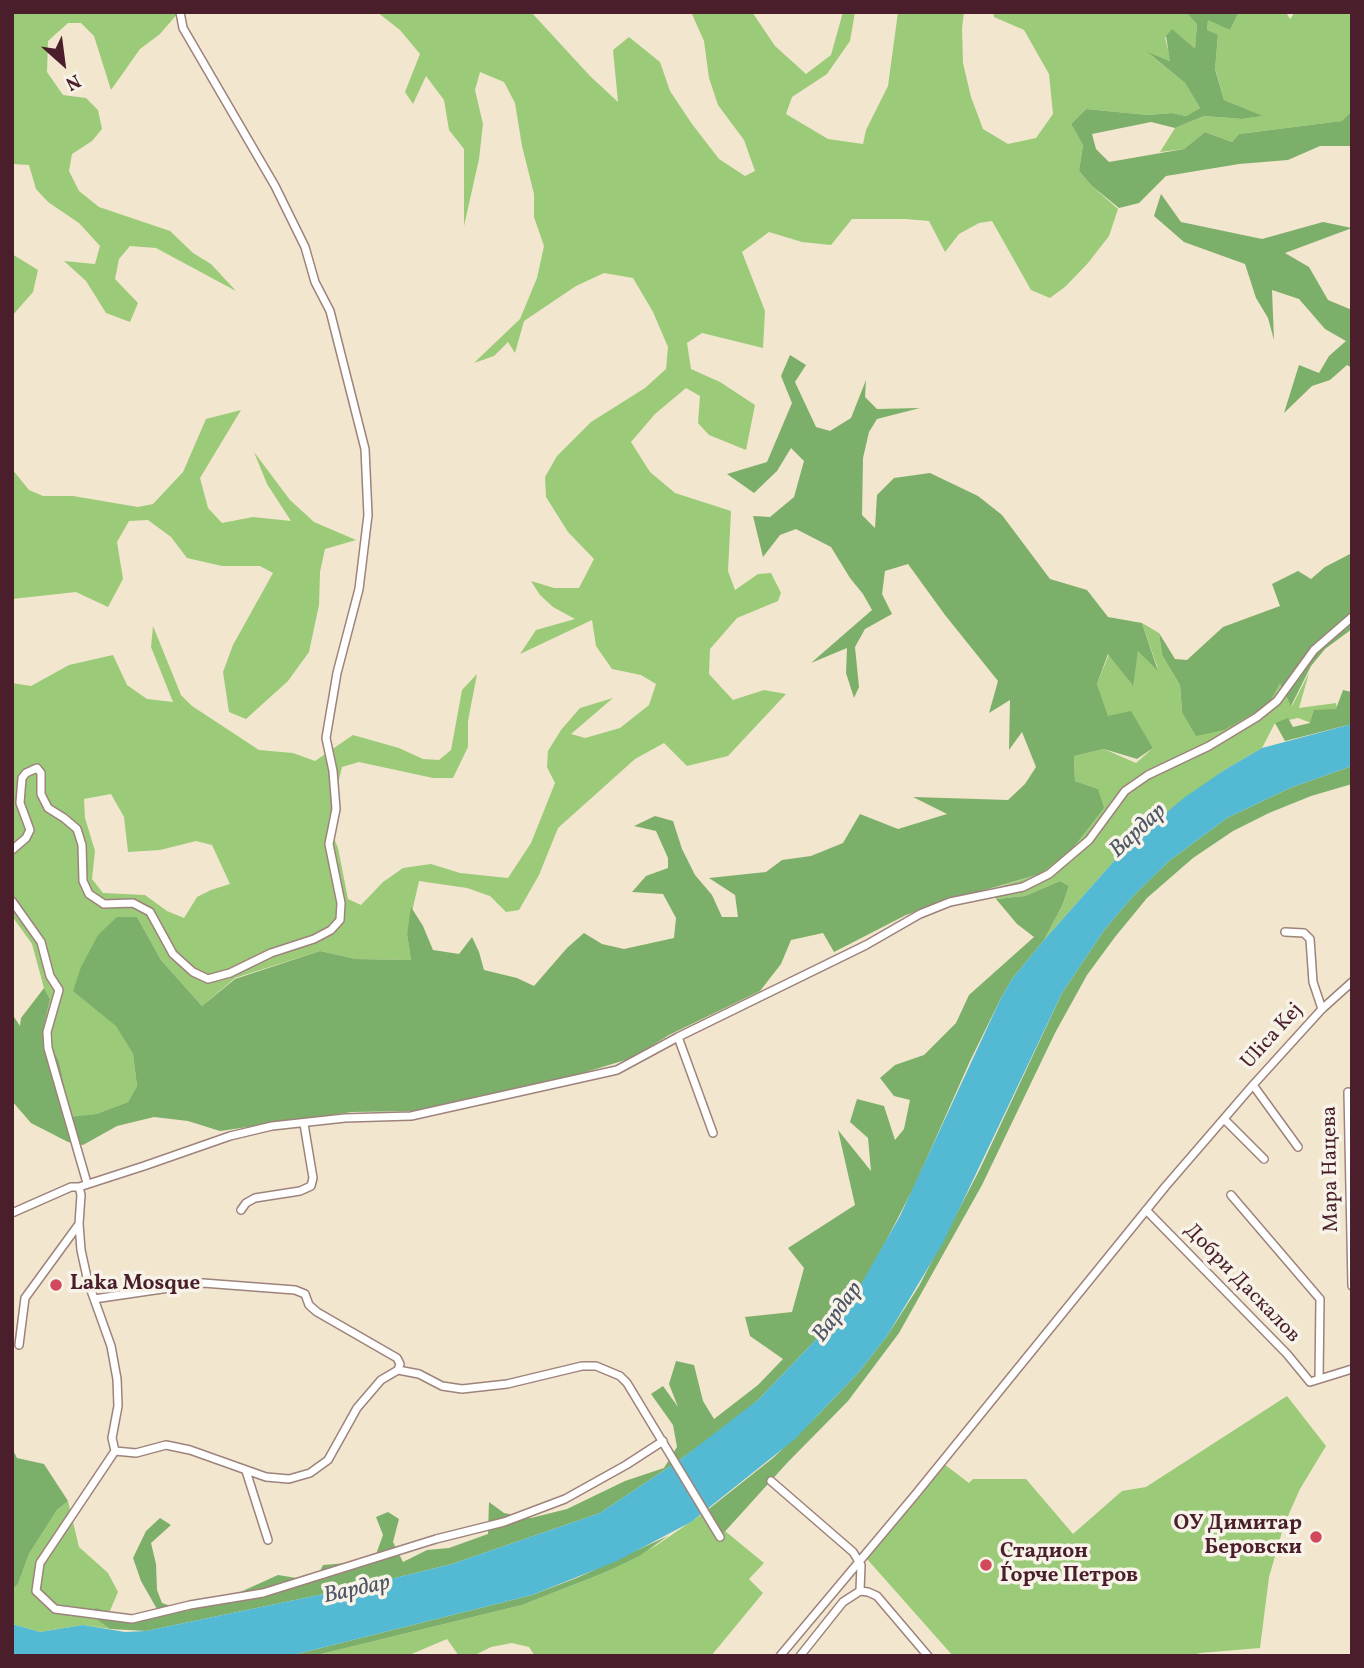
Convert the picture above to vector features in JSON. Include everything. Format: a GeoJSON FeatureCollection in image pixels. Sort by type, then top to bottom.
{"type":"FeatureCollection","features":[{"type":"Feature","properties":{"kind":"street"},"geometry":{"type":"LineString","coordinates":[[12,850],[26,838],[30,830],[20,803],[22,778],[37,768],[43,783],[41,794],[48,808],[77,829],[82,845],[83,881],[89,894],[104,904],[134,903],[150,912],[173,954],[192,972],[208,979],[230,973],[271,953],[314,939],[331,930],[340,920],[341,903],[329,844],[336,809],[333,772],[326,738],[337,673],[359,589],[368,515],[365,449],[330,311],[315,282],[305,247],[275,186],[183,28],[180,12]]}},
{"type":"Feature","properties":{"kind":"street"},"geometry":{"type":"LineString","coordinates":[[12,1213],[59,1191],[79,1187],[87,1182],[144,1166],[230,1136],[272,1126],[345,1118],[421,1114],[617,1070],[678,1037],[855,951],[920,914],[960,899],[1023,887],[1049,874],[1088,840],[1125,791],[1148,775],[1209,746],[1278,701],[1314,650],[1352,617]]}},
{"type":"Feature","properties":{"kind":"street"},"geometry":{"type":"LineString","coordinates":[[12,901],[41,942],[50,976],[59,990],[47,1032],[48,1048],[87,1182]]}},
{"type":"Feature","properties":{"kind":"street"},"geometry":{"type":"LineString","coordinates":[[1285,932],[1304,933],[1310,939],[1313,982],[1322,1009]]}},
{"type":"Feature","properties":{"kind":"street","name":"Ulica Kej"},"geometry":{"type":"LineString","coordinates":[[780,1656],[1146,1210],[1253,1085],[1322,1009],[1352,982]]}},
{"type":"Feature","properties":{"kind":"street"},"geometry":{"type":"LineString","coordinates":[[678,1037],[713,1133]]}},
{"type":"Feature","properties":{"kind":"street"},"geometry":{"type":"LineString","coordinates":[[1253,1085],[1298,1147]]}},
{"type":"Feature","properties":{"kind":"street","name":"Мара Нацева"},"geometry":{"type":"LineString","coordinates":[[1348,1092],[1352,1286]]}},
{"type":"Feature","properties":{"kind":"street"},"geometry":{"type":"LineString","coordinates":[[1224,1119],[1264,1159]]}},
{"type":"Feature","properties":{"kind":"street"},"geometry":{"type":"LineString","coordinates":[[242,1210],[246,1203],[256,1198],[300,1191],[311,1186],[313,1178],[304,1124]]}},
{"type":"Feature","properties":{"kind":"street"},"geometry":{"type":"LineString","coordinates":[[79,1187],[81,1250],[94,1299],[111,1346],[117,1379],[116,1422],[112,1438],[116,1451]]}},
{"type":"Feature","properties":{"kind":"street"},"geometry":{"type":"LineString","coordinates":[[1231,1195],[1320,1299],[1315,1380],[1352,1369]]}},
{"type":"Feature","properties":{"kind":"street","name":"Добри Даскалов"},"geometry":{"type":"LineString","coordinates":[[1146,1210],[1315,1380]]}},
{"type":"Feature","properties":{"kind":"street"},"geometry":{"type":"LineString","coordinates":[[19,1345],[24,1298],[79,1224]]}},
{"type":"Feature","properties":{"kind":"street"},"geometry":{"type":"LineString","coordinates":[[94,1299],[203,1283],[301,1291],[309,1305],[317,1312],[397,1358],[400,1364],[398,1370],[381,1380],[363,1401],[328,1460],[310,1473],[289,1479],[266,1478],[190,1450],[166,1445],[136,1453],[116,1451]]}},
{"type":"Feature","properties":{"kind":"street"},"geometry":{"type":"LineString","coordinates":[[398,1370],[419,1374],[442,1386],[462,1389],[507,1384],[582,1366],[596,1366],[620,1376],[627,1383],[720,1537]]}},
{"type":"Feature","properties":{"kind":"street"},"geometry":{"type":"LineString","coordinates":[[116,1451],[40,1563],[36,1591],[55,1609],[132,1619],[190,1605],[263,1593],[436,1539],[504,1522],[565,1499],[665,1445]]}},
{"type":"Feature","properties":{"kind":"street"},"geometry":{"type":"LineString","coordinates":[[246,1471],[268,1540]]}},
{"type":"Feature","properties":{"kind":"street"},"geometry":{"type":"LineString","coordinates":[[771,1481],[843,1542],[859,1560],[862,1572],[860,1591]]}},
{"type":"Feature","properties":{"kind":"street"},"geometry":{"type":"LineString","coordinates":[[800,1656],[843,1602],[860,1591],[877,1596],[928,1656]]}},
{"type":"Feature","properties":{"kind":"green space"},"geometry":{"type":"Polygon","coordinates":[[[12,12],[179,12],[160,34],[140,49],[111,90],[94,36],[81,23],[68,23],[48,41],[47,72],[63,95],[86,98],[98,110],[102,129],[92,141],[72,154],[69,171],[79,191],[99,207],[170,231],[193,253],[211,264],[236,291],[156,248],[130,246],[119,259],[115,279],[138,303],[130,322],[106,313],[86,281],[64,261],[95,264],[100,246],[79,223],[48,202],[36,189],[29,165],[12,164],[12,12]]]}},
{"type":"Feature","properties":{"kind":"green space"},"geometry":{"type":"Polygon","coordinates":[[[377,12],[531,12],[618,102],[613,50],[629,37],[660,62],[670,91],[719,159],[745,176],[755,171],[744,140],[718,105],[709,78],[704,41],[691,12],[752,12],[775,46],[806,74],[831,55],[843,12],[855,12],[850,41],[827,74],[792,97],[786,114],[828,139],[863,144],[866,130],[888,86],[898,12],[964,12],[963,63],[971,97],[983,129],[1008,144],[1036,138],[1053,114],[1049,74],[1024,30],[994,17],[993,12],[1186,12],[1197,23],[1195,51],[1172,30],[1165,38],[1171,61],[1149,54],[1185,83],[1200,108],[1186,116],[1086,109],[1071,124],[1083,145],[1079,171],[1118,209],[1109,236],[1088,263],[1050,298],[1031,290],[992,221],[979,223],[959,234],[945,252],[929,221],[852,219],[831,245],[802,242],[769,232],[742,252],[765,311],[763,348],[702,333],[687,343],[691,369],[720,382],[755,405],[746,450],[709,435],[698,423],[700,396],[686,388],[655,414],[631,442],[650,472],[675,493],[731,511],[728,571],[735,590],[758,574],[771,573],[781,593],[778,601],[737,618],[710,649],[709,674],[733,700],[764,690],[786,694],[728,756],[687,766],[664,743],[635,759],[558,828],[539,875],[519,910],[506,912],[490,896],[467,888],[419,881],[407,934],[411,960],[356,959],[320,951],[235,978],[202,1006],[161,960],[137,917],[73,990],[116,1025],[133,1054],[137,1086],[128,1102],[96,1114],[71,1118],[59,1061],[43,1030],[50,999],[44,988],[32,944],[12,916],[12,683],[31,686],[69,665],[113,655],[127,685],[147,699],[173,702],[151,647],[153,626],[181,695],[192,706],[259,750],[293,753],[315,761],[353,735],[399,748],[423,759],[439,760],[451,750],[462,690],[477,674],[468,721],[468,747],[453,778],[433,778],[359,762],[342,767],[328,824],[338,848],[348,899],[361,905],[383,882],[403,868],[431,864],[460,873],[508,878],[531,843],[555,783],[547,767],[548,751],[561,730],[580,708],[613,698],[571,734],[585,738],[620,728],[649,705],[656,684],[641,675],[612,669],[596,646],[592,620],[520,654],[536,630],[575,619],[553,607],[540,595],[531,581],[554,588],[579,588],[594,559],[568,532],[546,497],[545,477],[557,456],[591,422],[645,388],[666,369],[668,347],[653,312],[633,278],[604,273],[576,286],[524,321],[515,353],[508,342],[494,356],[474,363],[520,319],[537,278],[544,246],[534,217],[534,194],[515,103],[504,82],[480,72],[475,90],[483,124],[479,159],[464,226],[464,149],[449,130],[444,100],[426,76],[413,104],[405,92],[420,54],[400,30],[377,12]],[[111,794],[84,799],[85,818],[95,851],[92,879],[103,893],[145,895],[167,911],[184,918],[197,897],[230,884],[212,845],[196,841],[160,850],[128,852],[124,817],[111,794]]]}},
{"type":"Feature","properties":{"kind":"green space"},"geometry":{"type":"Polygon","coordinates":[[[1186,12],[1239,12],[1230,30],[1208,20],[1207,30],[1218,35],[1215,69],[1224,100],[1263,116],[1242,119],[1204,116],[1175,128],[1151,122],[1092,134],[1096,149],[1109,162],[1184,149],[1205,132],[1232,142],[1239,134],[1342,121],[1352,111],[1352,146],[1320,146],[1288,160],[1239,164],[1166,176],[1139,203],[1119,208],[1092,186],[1079,171],[1083,145],[1071,124],[1086,109],[1186,116],[1200,108],[1185,83],[1147,52],[1170,61],[1166,36],[1172,29],[1195,49],[1197,24],[1186,12]]]}},
{"type":"Feature","properties":{"kind":"green space"},"geometry":{"type":"Polygon","coordinates":[[[1239,12],[1286,12],[1290,19],[1295,12],[1352,12],[1352,111],[1343,121],[1239,134],[1232,142],[1205,132],[1184,149],[1160,152],[1175,128],[1204,116],[1242,119],[1262,116],[1224,100],[1215,68],[1218,36],[1207,30],[1208,19],[1230,30],[1239,12]]]}},
{"type":"Feature","properties":{"kind":"green space"},"geometry":{"type":"Polygon","coordinates":[[[1161,194],[1181,222],[1262,239],[1323,222],[1352,228],[1285,253],[1309,267],[1328,300],[1352,310],[1352,368],[1347,365],[1330,380],[1312,386],[1284,413],[1299,365],[1319,373],[1329,356],[1346,341],[1325,329],[1299,299],[1272,290],[1274,340],[1268,318],[1256,298],[1245,264],[1184,242],[1154,216],[1161,194]]]}},
{"type":"Feature","properties":{"kind":"green space"},"geometry":{"type":"Polygon","coordinates":[[[12,254],[38,270],[33,292],[12,316],[12,254]]]}},
{"type":"Feature","properties":{"kind":"green space"},"geometry":{"type":"Polygon","coordinates":[[[790,355],[806,365],[795,382],[816,427],[830,431],[851,418],[866,380],[865,397],[877,409],[920,408],[877,419],[869,432],[863,458],[862,515],[875,528],[877,495],[894,478],[930,473],[978,496],[1002,515],[1050,579],[1087,590],[1108,617],[1142,623],[1158,671],[1138,651],[1133,686],[1108,654],[1097,684],[1108,716],[1131,711],[1153,748],[1137,759],[1104,749],[1074,756],[1075,781],[1098,789],[1104,808],[1072,849],[1040,874],[906,915],[834,952],[823,933],[791,940],[781,964],[760,991],[669,1035],[632,1058],[576,1075],[413,1111],[352,1112],[220,1131],[188,1121],[154,1117],[117,1126],[83,1145],[68,1142],[31,1123],[12,1101],[12,1014],[20,1026],[21,1018],[44,988],[50,999],[43,1030],[59,1061],[71,1117],[96,1114],[128,1102],[137,1086],[133,1054],[116,1026],[73,991],[81,967],[98,935],[117,917],[137,917],[161,960],[202,1006],[235,979],[320,951],[356,959],[411,960],[407,934],[411,907],[433,950],[459,954],[472,937],[484,970],[517,978],[534,986],[584,933],[602,944],[624,949],[674,938],[676,918],[663,894],[632,892],[646,876],[668,868],[668,858],[656,831],[634,826],[655,816],[673,821],[682,849],[695,875],[712,895],[722,917],[738,917],[735,895],[709,878],[766,872],[782,860],[811,856],[843,843],[860,814],[898,829],[947,814],[913,797],[1008,800],[1025,784],[1036,767],[1022,732],[1009,750],[1010,700],[989,713],[998,681],[908,564],[885,571],[882,594],[892,614],[865,629],[855,647],[859,687],[854,698],[846,673],[847,648],[811,663],[872,610],[831,547],[796,529],[780,535],[763,557],[753,516],[770,517],[794,497],[804,461],[791,448],[777,471],[754,493],[727,474],[767,462],[792,403],[781,376],[790,355]]]}},
{"type":"Feature","properties":{"kind":"green space"},"geometry":{"type":"Polygon","coordinates":[[[241,410],[200,478],[208,508],[222,523],[253,517],[291,521],[267,484],[254,452],[290,500],[314,522],[356,540],[325,549],[320,572],[319,605],[309,652],[288,681],[246,719],[229,712],[223,672],[233,645],[273,573],[260,566],[222,566],[187,558],[171,537],[148,520],[129,521],[117,542],[123,579],[108,607],[76,592],[12,599],[12,469],[29,490],[43,496],[73,496],[138,507],[153,504],[183,472],[206,419],[241,410]]]}},
{"type":"Feature","properties":{"kind":"green space"},"geometry":{"type":"Polygon","coordinates":[[[1352,553],[1352,629],[1325,649],[1311,666],[1291,706],[1280,683],[1268,705],[1224,730],[1196,736],[1182,712],[1180,685],[1162,655],[1159,633],[1175,659],[1187,660],[1223,627],[1280,606],[1272,584],[1298,571],[1311,579],[1325,567],[1352,553]]]}},
{"type":"Feature","properties":{"kind":"green space"},"geometry":{"type":"Polygon","coordinates":[[[1142,623],[1159,633],[1162,655],[1180,685],[1182,712],[1281,683],[1292,706],[1309,673],[1299,708],[1336,703],[1337,709],[1311,723],[1298,718],[1275,723],[1262,748],[1226,769],[1130,843],[1044,940],[1069,886],[1060,881],[1025,896],[996,899],[991,889],[1040,874],[1098,789],[1075,781],[1074,756],[1104,749],[1136,763],[1153,748],[1131,712],[1108,717],[1097,684],[1109,654],[1132,685],[1138,650],[1158,669],[1142,623]]]}},
{"type":"Feature","properties":{"kind":"green space"},"geometry":{"type":"Polygon","coordinates":[[[1343,690],[1352,692],[1352,724],[1285,741],[1275,723],[1288,718],[1293,727],[1310,723],[1314,710],[1336,709],[1343,690]]]}},
{"type":"Feature","properties":{"kind":"green space"},"geometry":{"type":"Polygon","coordinates":[[[1352,766],[1352,784],[1311,796],[1269,813],[1233,831],[1193,858],[1147,898],[1115,937],[1087,975],[1055,1033],[982,1185],[899,1333],[848,1401],[720,1537],[705,1512],[773,1458],[859,1372],[887,1336],[919,1286],[980,1169],[1062,993],[1105,929],[1135,894],[1169,861],[1227,818],[1290,788],[1352,766]]]}},
{"type":"Feature","properties":{"kind":"green space"},"geometry":{"type":"Polygon","coordinates":[[[1060,881],[1069,886],[1062,906],[1044,940],[1012,979],[1001,998],[914,1187],[856,1293],[827,1328],[758,1400],[724,1428],[600,1513],[452,1564],[362,1586],[146,1631],[110,1629],[89,1614],[96,1608],[109,1613],[141,1615],[158,1611],[141,1581],[133,1558],[146,1531],[160,1518],[171,1525],[151,1543],[156,1564],[157,1590],[162,1603],[185,1611],[216,1603],[278,1575],[315,1581],[323,1565],[359,1562],[375,1557],[383,1535],[376,1517],[388,1512],[399,1519],[393,1542],[403,1562],[427,1550],[449,1548],[488,1534],[489,1502],[504,1513],[531,1518],[567,1509],[625,1481],[664,1468],[677,1447],[673,1425],[651,1394],[663,1386],[678,1407],[669,1384],[676,1361],[694,1365],[703,1401],[714,1419],[758,1385],[783,1359],[750,1336],[745,1317],[792,1312],[804,1268],[788,1248],[855,1205],[838,1130],[871,1171],[868,1138],[850,1122],[857,1099],[884,1106],[895,1140],[904,1129],[910,1100],[894,1096],[880,1078],[895,1065],[924,1055],[956,1023],[969,995],[1034,937],[1017,924],[996,899],[1025,896],[1060,881]]]}},
{"type":"Feature","properties":{"kind":"green space"},"geometry":{"type":"Polygon","coordinates":[[[1287,1396],[1326,1446],[1300,1489],[1284,1525],[1269,1577],[1260,1648],[1190,1656],[953,1656],[867,1559],[944,1464],[969,1483],[973,1479],[1026,1479],[1073,1534],[1122,1491],[1146,1487],[1287,1396]]]}},
{"type":"Feature","properties":{"kind":"green space"},"geometry":{"type":"Polygon","coordinates":[[[12,1448],[17,1458],[44,1464],[68,1501],[57,1510],[29,1554],[18,1584],[12,1590],[12,1448]]]}},
{"type":"Feature","properties":{"kind":"green space"},"geometry":{"type":"Polygon","coordinates":[[[68,1501],[79,1547],[108,1573],[118,1592],[109,1613],[89,1614],[110,1629],[83,1625],[40,1632],[12,1624],[12,1590],[18,1584],[29,1554],[57,1510],[68,1501]]]}},
{"type":"Feature","properties":{"kind":"green space"},"geometry":{"type":"Polygon","coordinates":[[[705,1512],[720,1536],[725,1531],[764,1563],[749,1579],[763,1593],[711,1656],[535,1656],[529,1647],[512,1643],[491,1647],[473,1656],[459,1656],[447,1639],[407,1656],[313,1656],[522,1605],[606,1572],[657,1545],[705,1512]]]}},
{"type":"Feature","properties":{"kind":"green space"},"geometry":{"type":"Polygon","coordinates":[[[668,1536],[639,1556],[606,1572],[522,1605],[313,1656],[289,1656],[532,1595],[579,1577],[668,1536]]]}},
{"type":"Feature","properties":{"kind":"water","name":"Вардар"},"geometry":{"type":"Polygon","coordinates":[[[1352,724],[1352,766],[1290,788],[1227,818],[1169,861],[1135,894],[1105,929],[1062,993],[943,1243],[887,1336],[859,1372],[795,1439],[691,1522],[617,1561],[532,1595],[289,1656],[12,1656],[12,1624],[40,1632],[83,1625],[125,1632],[146,1631],[362,1586],[452,1564],[600,1513],[681,1459],[758,1400],[827,1328],[856,1293],[900,1216],[1012,979],[1130,843],[1185,797],[1262,748],[1352,724]]]}},
{"type":"Feature","properties":{"kind":"place","name":"Laka Mosque"},"geometry":{"type":"Point","coordinates":[56,1285]}},
{"type":"Feature","properties":{"kind":"place","name":"ОУ Димитар Беровски"},"geometry":{"type":"Point","coordinates":[1316,1537]}},
{"type":"Feature","properties":{"kind":"place","name":"Стадион Ѓорче Петров"},"geometry":{"type":"Point","coordinates":[986,1565]}}]}
